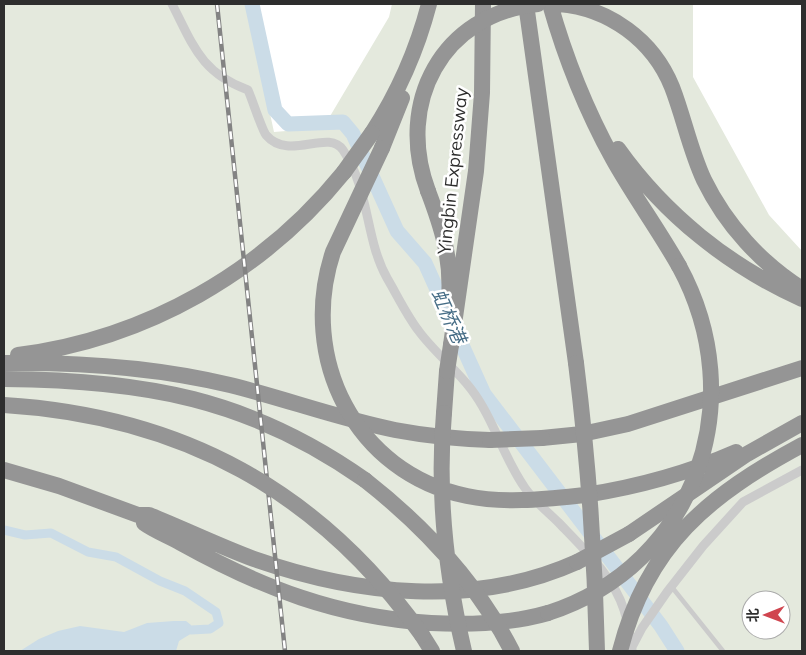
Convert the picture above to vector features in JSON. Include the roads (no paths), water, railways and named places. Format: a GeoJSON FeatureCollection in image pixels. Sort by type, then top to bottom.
{"type":"FeatureCollection","features":[{"type":"Feature","properties":{"kind":"highway"},"geometry":{"type":"LineString","coordinates":[[4,356],[55,349],[105,336],[153,318],[199,295],[243,267],[284,235],[318,202],[344,172],[372,133],[390,104],[406,72],[430,4]]}},
{"type":"Feature","properties":{"kind":"highway","name":"Yingbin Expressway"},"geometry":{"type":"LineString","coordinates":[[464,651],[450,575],[443,514],[442,438],[447,371],[469,230],[478,153],[482,92],[483,4]]}},
{"type":"Feature","properties":{"kind":"highway"},"geometry":{"type":"LineString","coordinates":[[526,4],[576,363],[589,484],[597,651]]}},
{"type":"Feature","properties":{"kind":"highway"},"geometry":{"type":"LineString","coordinates":[[451,345],[445,332],[450,286],[448,258],[437,215],[423,180],[418,154],[416,129],[420,103],[426,85],[435,68],[450,47],[464,34],[480,22],[503,11],[538,4]]}},
{"type":"Feature","properties":{"kind":"highway"},"geometry":{"type":"LineString","coordinates":[[138,516],[145,524],[239,574],[290,594],[348,611],[416,622],[471,624],[505,622],[548,613],[570,605],[600,589],[628,569],[640,558],[672,519],[695,476],[705,445],[711,413],[711,364],[704,328],[699,311],[679,266],[627,183],[596,126],[574,77],[550,4]]}},
{"type":"Feature","properties":{"kind":"highway"},"geometry":{"type":"LineString","coordinates":[[559,4],[591,10],[614,21],[644,44],[663,70],[672,88],[698,166],[722,212],[755,251],[780,274],[802,289]]}},
{"type":"Feature","properties":{"kind":"highway"},"geometry":{"type":"LineString","coordinates":[[406,72],[407,86],[382,148],[336,246],[328,267],[323,296],[322,326],[326,356],[335,384],[349,411],[366,436],[387,457],[412,474],[446,490],[467,496],[495,499],[537,499],[585,495],[656,480],[692,469],[740,450],[754,450]]}},
{"type":"Feature","properties":{"kind":"highway"},"geometry":{"type":"LineString","coordinates":[[596,126],[608,134],[631,167],[660,200],[693,231],[746,270],[802,299]]}},
{"type":"Feature","properties":{"kind":"highway"},"geometry":{"type":"LineString","coordinates":[[4,363],[75,364],[161,372],[229,385],[394,430],[441,437],[490,440],[582,434],[628,424],[802,368]]}},
{"type":"Feature","properties":{"kind":"highway"},"geometry":{"type":"LineString","coordinates":[[4,379],[123,385],[194,398],[240,413],[284,432],[326,454],[365,480],[404,512],[443,552],[482,603],[512,651]]}},
{"type":"Feature","properties":{"kind":"highway"},"geometry":{"type":"LineString","coordinates":[[4,405],[75,412],[123,423],[179,441],[239,468],[282,494],[302,509],[358,558],[402,608],[432,651]]}},
{"type":"Feature","properties":{"kind":"highway"},"geometry":{"type":"LineString","coordinates":[[4,470],[59,486],[138,516],[149,515],[229,549],[279,567],[330,580],[389,589],[446,592],[489,588],[531,578],[577,562],[629,534],[754,450],[802,423]]}},
{"type":"Feature","properties":{"kind":"highway"},"geometry":{"type":"LineString","coordinates":[[628,650],[628,621],[639,593],[658,561],[680,532],[704,509],[731,488],[802,445]]}},
{"type":"Feature","properties":{"kind":"street"},"geometry":{"type":"LineString","coordinates":[[172,4],[194,48],[211,70],[235,85],[248,90],[266,135],[278,143],[290,146],[308,146],[325,141],[334,142],[344,151],[355,172],[365,201],[378,256],[386,275],[418,330],[471,389],[491,421],[504,453],[526,489],[604,571],[624,608],[628,650]]}},
{"type":"Feature","properties":{"kind":"street"},"geometry":{"type":"LineString","coordinates":[[628,650],[669,589],[703,546],[743,502],[802,470]]}},
{"type":"Feature","properties":{"kind":"lane"},"geometry":{"type":"LineString","coordinates":[[669,589],[723,651]]}},
{"type":"Feature","properties":{"kind":"water"},"geometry":{"type":"Polygon","coordinates":[[[186,621],[191,625],[192,633],[179,641],[176,651],[20,651],[39,639],[58,631],[80,626],[124,632],[147,623],[186,621]]]}},
{"type":"Feature","properties":{"kind":"waterway","name":"虹桥港"},"geometry":{"type":"LineString","coordinates":[[252,4],[275,110],[288,124],[343,122],[353,134],[397,231],[425,263],[484,394],[661,626],[677,651]]}},
{"type":"Feature","properties":{"kind":"waterway"},"geometry":{"type":"LineString","coordinates":[[4,530],[25,535],[51,533],[88,552],[116,557],[160,581],[185,591],[216,612],[219,623],[210,629],[191,630]]}},
{"type":"Feature","properties":{"kind":"railway"},"geometry":{"type":"LineString","coordinates":[[217,4],[285,651]]}}]}
